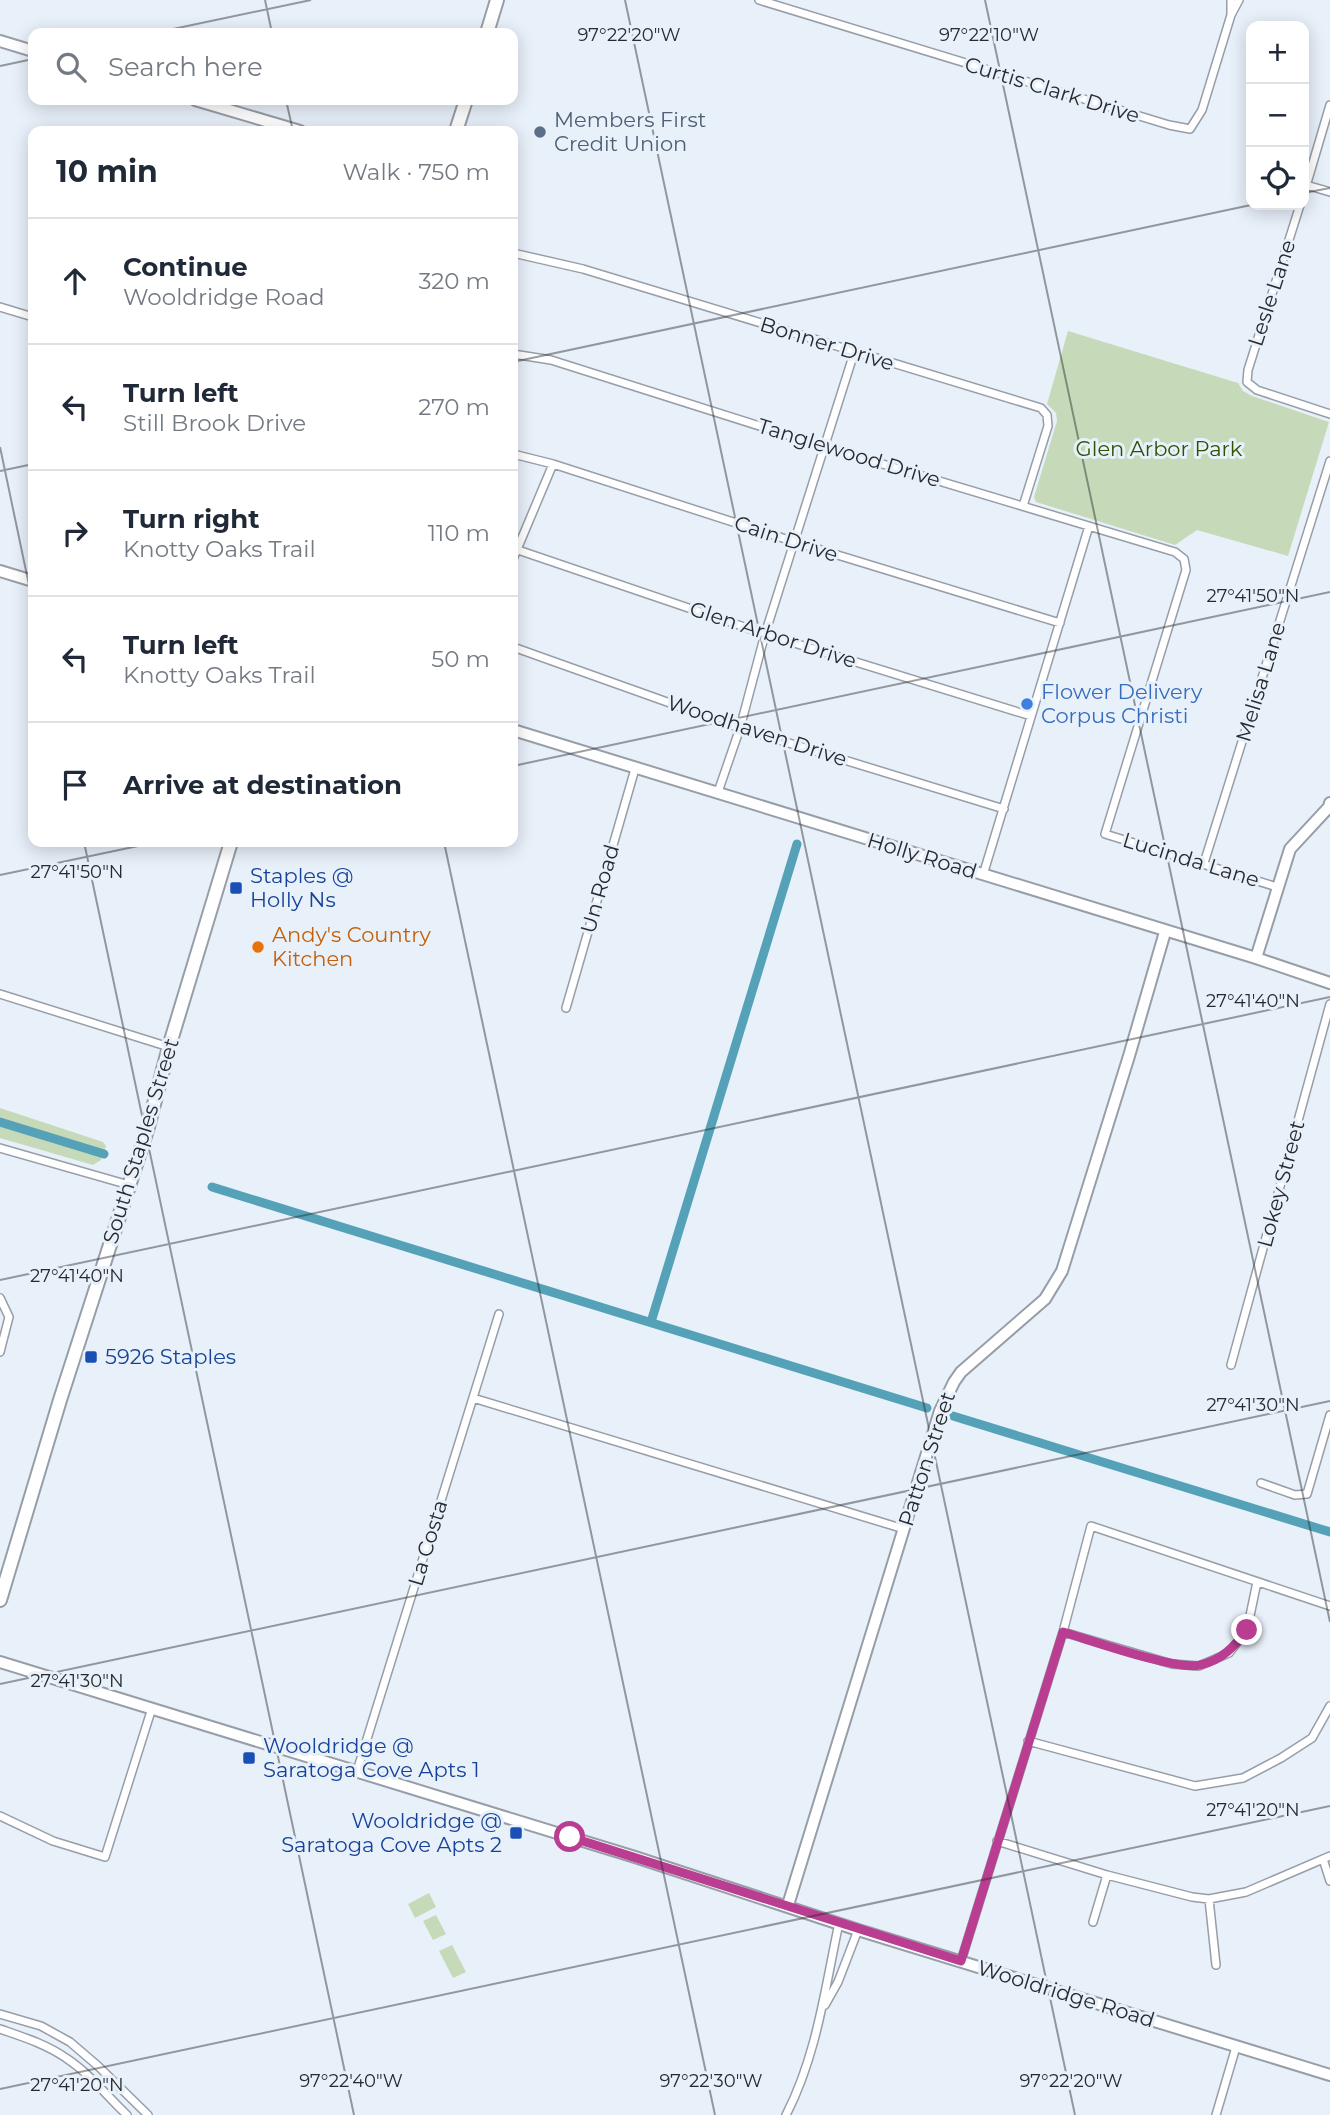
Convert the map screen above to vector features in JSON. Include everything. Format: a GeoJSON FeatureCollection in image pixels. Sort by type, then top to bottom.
{"type":"FeatureCollection","features":[{"type":"Feature","properties":{"kind":"main road"},"geometry":{"type":"LineString","coordinates":[[488,28],[497,0]]}},
{"type":"Feature","properties":{"kind":"main road"},"geometry":{"type":"LineString","coordinates":[[0,41],[28,49]]}},
{"type":"Feature","properties":{"kind":"main road"},"geometry":{"type":"LineString","coordinates":[[212,105],[283,126]]}},
{"type":"Feature","properties":{"kind":"main road"},"geometry":{"type":"LineString","coordinates":[[458,126],[464,105]]}},
{"type":"Feature","properties":{"kind":"main road"},"geometry":{"type":"LineString","coordinates":[[0,571],[28,579]]}},
{"type":"Feature","properties":{"kind":"main road","name":"Holly Road"},"geometry":{"type":"LineString","coordinates":[[518,732],[1330,983]]}},
{"type":"Feature","properties":{"kind":"main road"},"geometry":{"type":"LineString","coordinates":[[1256,958],[1290,849],[1330,803]]}},
{"type":"Feature","properties":{"kind":"main road","name":"South Staples Street"},"geometry":{"type":"LineString","coordinates":[[0,1600],[60,1400],[153,1111],[169,1047],[229,847]]}},
{"type":"Feature","properties":{"kind":"main road","name":"Patton Street"},"geometry":{"type":"LineString","coordinates":[[788,1905],[940,1411],[954,1382],[972,1360],[1045,1299],[1062,1271],[1165,932]]}},
{"type":"Feature","properties":{"kind":"main road","name":"Wooldridge Road"},"geometry":{"type":"LineString","coordinates":[[0,1662],[1330,2075]]}},
{"type":"Feature","properties":{"kind":"street","name":"Curtis Clark Drive"},"geometry":{"type":"LineString","coordinates":[[759,0],[1169,125],[1190,129],[1202,110],[1231,15],[1239,0]]}},
{"type":"Feature","properties":{"kind":"street","name":"Curtis Clark Drive"},"geometry":{"type":"LineString","coordinates":[[1231,0],[1231,15]]}},
{"type":"Feature","properties":{"kind":"street"},"geometry":{"type":"LineString","coordinates":[[1309,176],[1330,105]]}},
{"type":"Feature","properties":{"kind":"street"},"geometry":{"type":"LineString","coordinates":[[1309,189],[1330,192]]}},
{"type":"Feature","properties":{"kind":"street","name":"Lesle Lane"},"geometry":{"type":"LineString","coordinates":[[1298,210],[1248,370],[1247,382],[1257,390],[1330,414]]}},
{"type":"Feature","properties":{"kind":"street","name":"Bonner Drive"},"geometry":{"type":"LineString","coordinates":[[518,254],[583,268],[1041,408],[1047,415],[1048,426],[1023,506]]}},
{"type":"Feature","properties":{"kind":"street"},"geometry":{"type":"LineString","coordinates":[[0,307],[28,315]]}},
{"type":"Feature","properties":{"kind":"street"},"geometry":{"type":"LineString","coordinates":[[718,792],[854,353]]}},
{"type":"Feature","properties":{"kind":"street","name":"Tanglewood Drive"},"geometry":{"type":"LineString","coordinates":[[518,355],[551,360],[826,447],[1175,552],[1184,559],[1186,570],[1105,834]]}},
{"type":"Feature","properties":{"kind":"street","name":"Cain Drive"},"geometry":{"type":"LineString","coordinates":[[518,455],[554,464],[795,542],[1060,623]]}},
{"type":"Feature","properties":{"kind":"street","name":"Melisa Lane"},"geometry":{"type":"LineString","coordinates":[[1204,863],[1330,461]]}},
{"type":"Feature","properties":{"kind":"street"},"geometry":{"type":"LineString","coordinates":[[518,542],[554,464]]}},
{"type":"Feature","properties":{"kind":"street"},"geometry":{"type":"LineString","coordinates":[[984,875],[1088,526]]}},
{"type":"Feature","properties":{"kind":"street","name":"Glen Arbor Drive"},"geometry":{"type":"LineString","coordinates":[[518,550],[765,634],[1031,716]]}},
{"type":"Feature","properties":{"kind":"street","name":"Woodhaven Drive"},"geometry":{"type":"LineString","coordinates":[[518,649],[740,728],[1004,809]]}},
{"type":"Feature","properties":{"kind":"street","name":"Un Road"},"geometry":{"type":"LineString","coordinates":[[566,1008],[635,769]]}},
{"type":"Feature","properties":{"kind":"street","name":"Lucinda Lane"},"geometry":{"type":"LineString","coordinates":[[1105,834],[1278,887]]}},
{"type":"Feature","properties":{"kind":"street"},"geometry":{"type":"LineString","coordinates":[[0,994],[169,1047]]}},
{"type":"Feature","properties":{"kind":"street","name":"Lokey Street"},"geometry":{"type":"LineString","coordinates":[[1231,1365],[1330,1004]]}},
{"type":"Feature","properties":{"kind":"street"},"geometry":{"type":"LineString","coordinates":[[0,1148],[129,1185]]}},
{"type":"Feature","properties":{"kind":"street"},"geometry":{"type":"LineString","coordinates":[[0,1298],[9,1317],[0,1352]]}},
{"type":"Feature","properties":{"kind":"street","name":"La Costa"},"geometry":{"type":"LineString","coordinates":[[357,1771],[499,1314]]}},
{"type":"Feature","properties":{"kind":"street"},"geometry":{"type":"LineString","coordinates":[[473,1398],[904,1529]]}},
{"type":"Feature","properties":{"kind":"street"},"geometry":{"type":"LineString","coordinates":[[1261,1483],[1295,1495],[1307,1494],[1330,1415]]}},
{"type":"Feature","properties":{"kind":"street"},"geometry":{"type":"LineString","coordinates":[[1319,1453],[1330,1456]]}},
{"type":"Feature","properties":{"kind":"street"},"geometry":{"type":"LineString","coordinates":[[961,1961],[1063,1632],[1091,1526],[1330,1606]]}},
{"type":"Feature","properties":{"kind":"street"},"geometry":{"type":"LineString","coordinates":[[1063,1632],[1172,1664],[1199,1666],[1229,1653],[1247,1630],[1257,1582]]}},
{"type":"Feature","properties":{"kind":"street"},"geometry":{"type":"LineString","coordinates":[[1028,1741],[1195,1786],[1243,1778],[1281,1758],[1312,1738],[1330,1706]]}},
{"type":"Feature","properties":{"kind":"street"},"geometry":{"type":"LineString","coordinates":[[0,1816],[53,1841],[105,1857],[152,1708]]}},
{"type":"Feature","properties":{"kind":"street"},"geometry":{"type":"LineString","coordinates":[[997,1841],[1107,1875],[1192,1897],[1209,1899],[1246,1892],[1326,1857],[1330,1881]]}},
{"type":"Feature","properties":{"kind":"street"},"geometry":{"type":"LineString","coordinates":[[1093,1922],[1107,1875]]}},
{"type":"Feature","properties":{"kind":"street"},"geometry":{"type":"LineString","coordinates":[[1209,1899],[1216,1965]]}},
{"type":"Feature","properties":{"kind":"street"},"geometry":{"type":"LineString","coordinates":[[786,2115],[796,2096],[823,2009],[839,1923]]}},
{"type":"Feature","properties":{"kind":"street"},"geometry":{"type":"LineString","coordinates":[[823,2009],[838,1982],[858,1930]]}},
{"type":"Feature","properties":{"kind":"street"},"geometry":{"type":"LineString","coordinates":[[127,2115],[76,2065],[43,2044],[0,2028],[2,2014],[41,2026],[70,2042],[148,2115]]}},
{"type":"Feature","properties":{"kind":"street"},"geometry":{"type":"LineString","coordinates":[[1216,2115],[1236,2047]]}},
{"type":"Feature","properties":{"kind":"street"},"geometry":{"type":"LineString","coordinates":[[76,2065],[85,2055]]}},
{"type":"Feature","properties":{"kind":"green space","name":"Glen Arbor Park"},"geometry":{"type":"Polygon","coordinates":[[[1068,331],[1238,383],[1243,391],[1252,396],[1329,422],[1288,556],[1197,530],[1175,545],[1036,502],[1034,497],[1057,421],[1056,413],[1047,404],[1068,331]]]}},
{"type":"Feature","properties":{"kind":"green space"},"geometry":{"type":"Polygon","coordinates":[[[0,1108],[103,1142],[106,1146],[101,1160],[93,1165],[0,1138],[0,1108]]]}},
{"type":"Feature","properties":{"kind":"green space"},"geometry":{"type":"Polygon","coordinates":[[[429,1893],[436,1907],[415,1918],[408,1904],[429,1893]]]}},
{"type":"Feature","properties":{"kind":"green space"},"geometry":{"type":"Polygon","coordinates":[[[436,1915],[446,1934],[433,1940],[423,1921],[436,1915]]]}},
{"type":"Feature","properties":{"kind":"green space"},"geometry":{"type":"Polygon","coordinates":[[[452,1945],[466,1972],[453,1978],[439,1951],[452,1945]]]}},
{"type":"Feature","properties":{"kind":"waterway"},"geometry":{"type":"LineString","coordinates":[[651,1322],[797,844]]}},
{"type":"Feature","properties":{"kind":"waterway"},"geometry":{"type":"LineString","coordinates":[[0,1122],[104,1154]]}},
{"type":"Feature","properties":{"kind":"waterway"},"geometry":{"type":"LineString","coordinates":[[212,1187],[927,1408]]}},
{"type":"Feature","properties":{"kind":"waterway"},"geometry":{"type":"LineString","coordinates":[[953,1416],[1330,1532]]}},
{"type":"Feature","properties":{"kind":"place","name":"Members First Credit Union"},"geometry":{"type":"Point","coordinates":[540,132]}},
{"type":"Feature","properties":{"kind":"place","name":"Flower Delivery Corpus Christi"},"geometry":{"type":"Point","coordinates":[1027,704]}},
{"type":"Feature","properties":{"kind":"place","name":"Staples @ Holly Ns"},"geometry":{"type":"Point","coordinates":[236,888]}},
{"type":"Feature","properties":{"kind":"place","name":"Andy's Country Kitchen"},"geometry":{"type":"Point","coordinates":[258,947]}},
{"type":"Feature","properties":{"kind":"place","name":"5926 Staples"},"geometry":{"type":"Point","coordinates":[91,1357]}},
{"type":"Feature","properties":{"kind":"place","name":"Wooldridge @ Saratoga Cove Apts 1"},"geometry":{"type":"Point","coordinates":[249,1758]}},
{"type":"Feature","properties":{"kind":"place","name":"Wooldridge @ Saratoga Cove Apts 2"},"geometry":{"type":"Point","coordinates":[516,1833]}},
{"type":"Feature","properties":{"kind":"route"},"geometry":{"type":"LineString","coordinates":[[570,1837],[961,1961],[1063,1632],[1172,1664],[1199,1666],[1229,1653],[1247,1630]]}}]}
